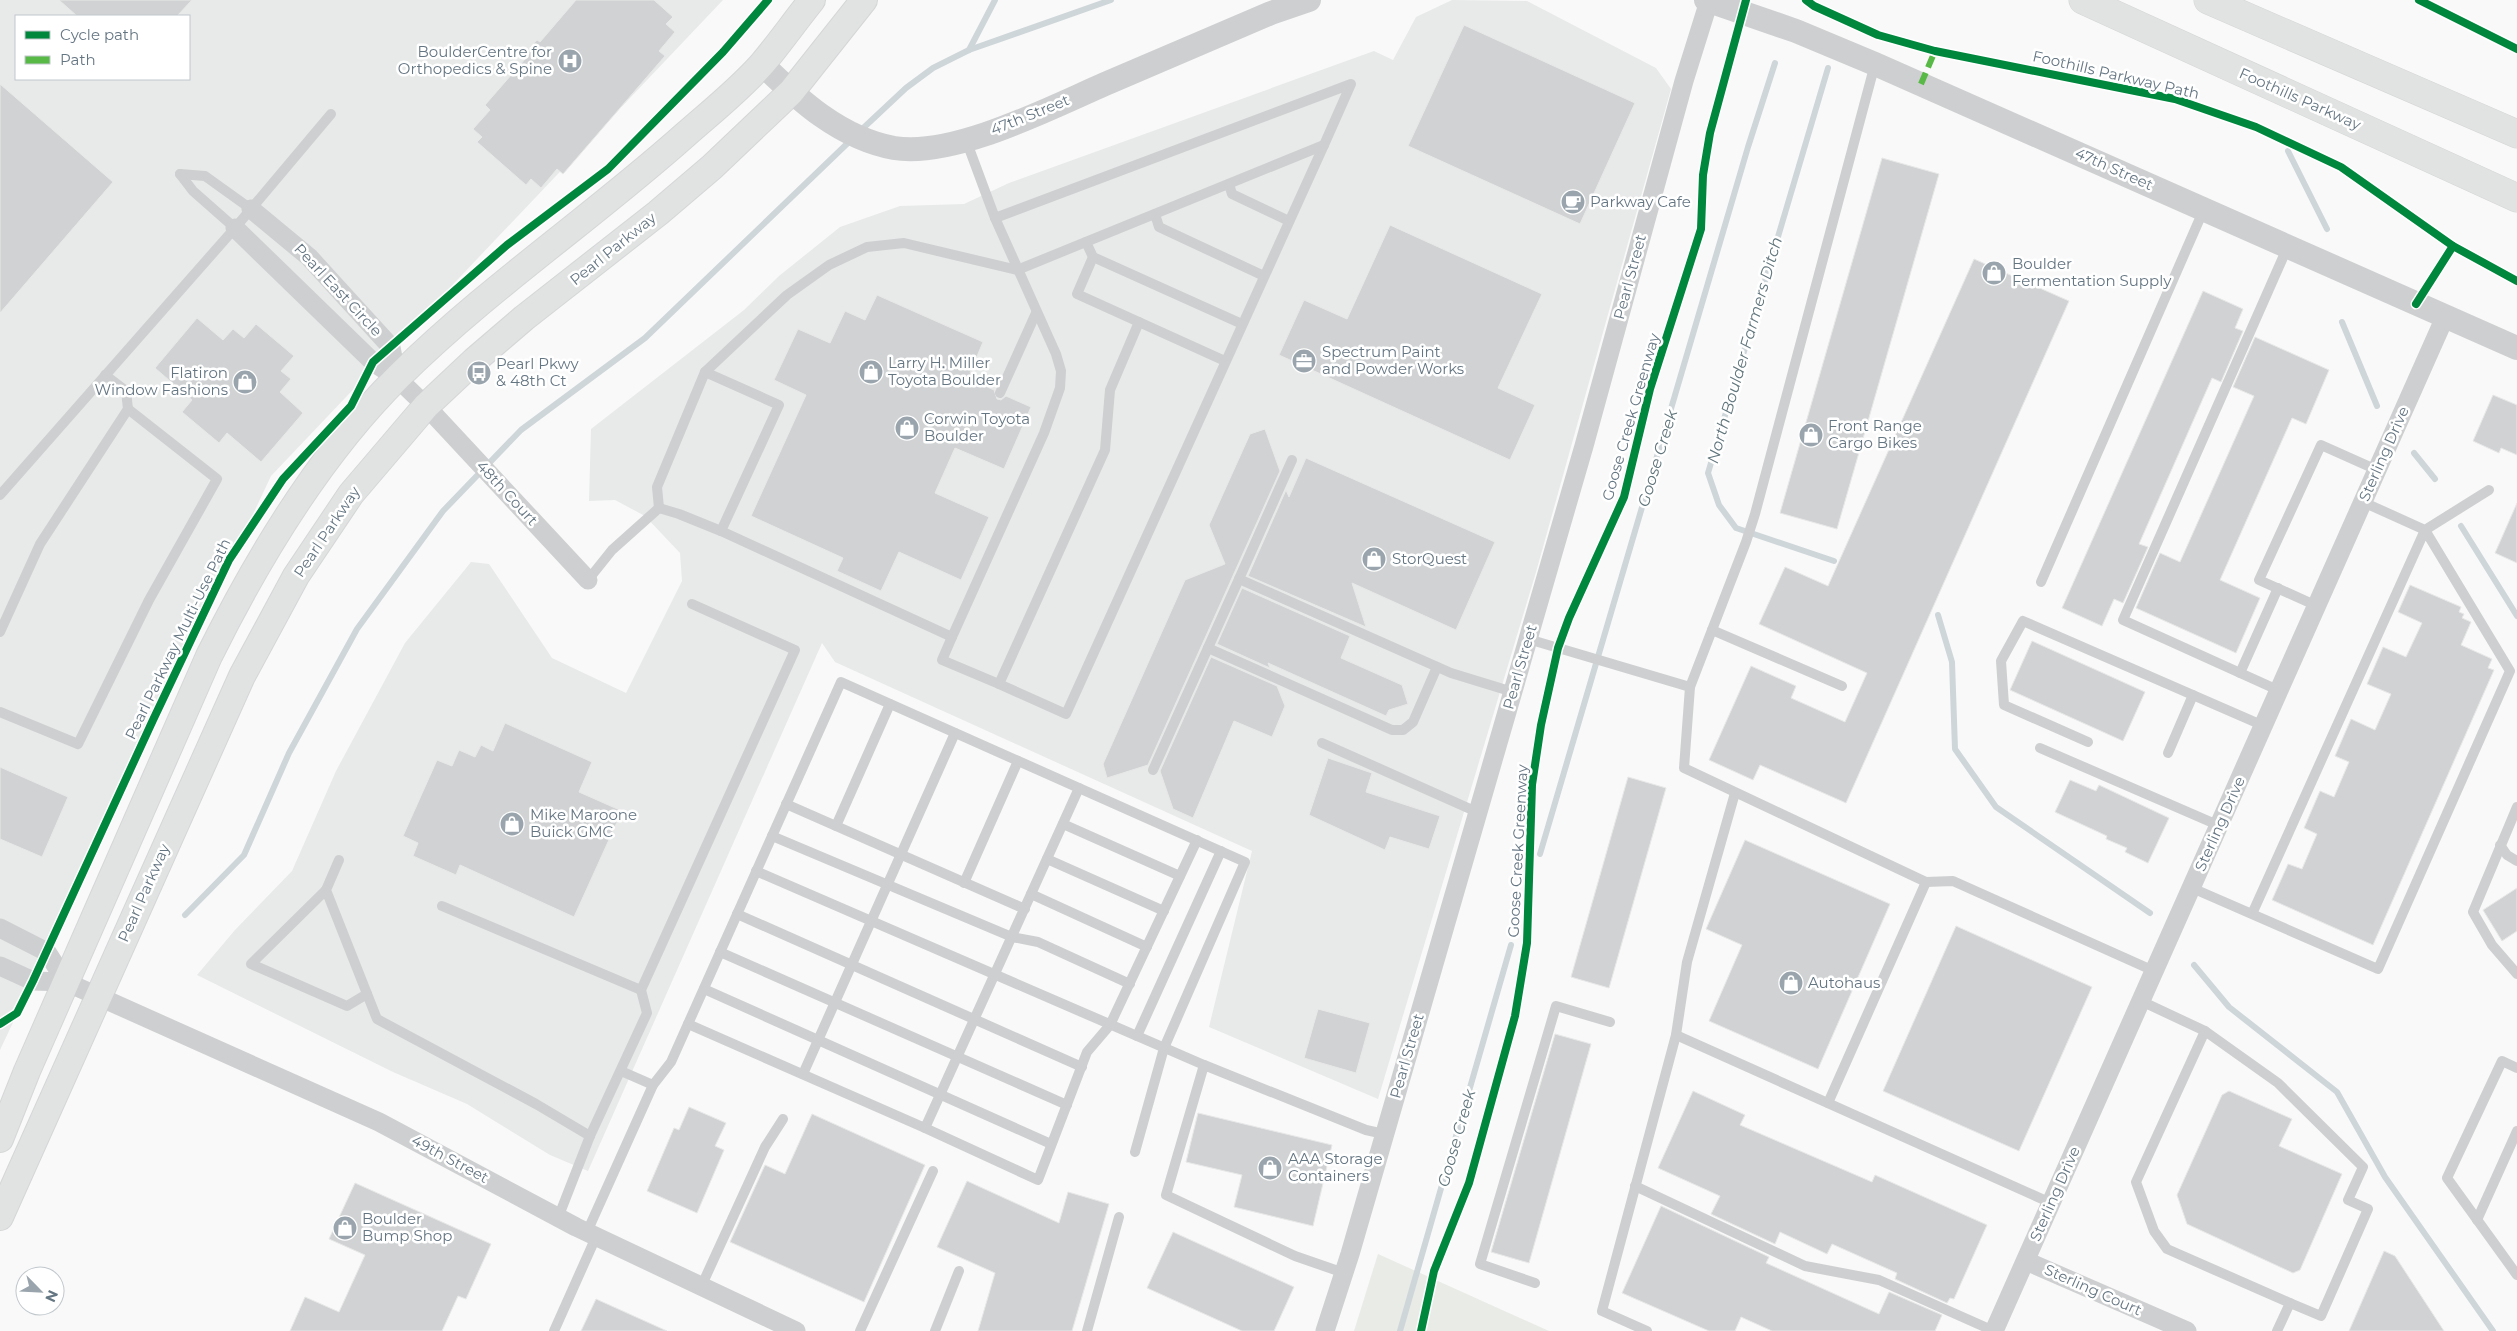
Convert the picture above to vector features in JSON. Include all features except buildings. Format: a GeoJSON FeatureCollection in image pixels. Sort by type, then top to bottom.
{"type":"FeatureCollection","features":[{"type":"Feature","properties":{"kind":"highway","name":"Foothills Parkway"},"geometry":{"type":"LineString","coordinates":[[2083,0],[2517,198]]}},
{"type":"Feature","properties":{"kind":"highway"},"geometry":{"type":"LineString","coordinates":[[2208,0],[2517,134]]}},
{"type":"Feature","properties":{"kind":"main road"},"geometry":{"type":"LineString","coordinates":[[0,1138],[66,982],[209,656],[242,592],[320,471],[397,378],[492,291],[594,213],[668,150],[762,64],[812,0]]}},
{"type":"Feature","properties":{"kind":"main road","name":"Pearl Parkway"},"geometry":{"type":"LineString","coordinates":[[0,1217],[242,676],[296,576],[351,494],[426,406],[474,360],[712,167],[791,92],[864,0]]}},
{"type":"Feature","properties":{"kind":"street","name":"47th Street"},"geometry":{"type":"LineString","coordinates":[[762,64],[791,92],[837,126],[893,148],[913,150],[937,147],[966,139],[1036,113],[1271,13],[1308,0]]}},
{"type":"Feature","properties":{"kind":"street","name":"47th Street"},"geometry":{"type":"LineString","coordinates":[[1708,0],[1796,31],[1875,64],[2288,245],[2517,348]]}},
{"type":"Feature","properties":{"kind":"street","name":"Pearl Street"},"geometry":{"type":"LineString","coordinates":[[1325,1331],[1344,1273],[1513,692],[1708,0]]}},
{"type":"Feature","properties":{"kind":"street","name":"Pearl East Circle"},"geometry":{"type":"LineString","coordinates":[[251,209],[309,257],[391,347],[397,378]]}},
{"type":"Feature","properties":{"kind":"street","name":"Pearl East Circle"},"geometry":{"type":"LineString","coordinates":[[235,228],[373,362],[397,378]]}},
{"type":"Feature","properties":{"kind":"street","name":"Sterling Drive"},"geometry":{"type":"LineString","coordinates":[[1994,1331],[2445,316]]}},
{"type":"Feature","properties":{"kind":"street","name":"48th Court"},"geometry":{"type":"LineString","coordinates":[[397,378],[426,406],[588,580]]}},
{"type":"Feature","properties":{"kind":"street"},"geometry":{"type":"LineString","coordinates":[[0,928],[47,952],[66,982]]}},
{"type":"Feature","properties":{"kind":"street"},"geometry":{"type":"LineString","coordinates":[[0,966],[34,981],[66,982]]}},
{"type":"Feature","properties":{"kind":"street","name":"49th Street"},"geometry":{"type":"LineString","coordinates":[[66,982],[98,998],[379,1122],[448,1157],[591,1235],[796,1331]]}},
{"type":"Feature","properties":{"kind":"street","name":"Sterling Court"},"geometry":{"type":"LineString","coordinates":[[2026,1260],[2187,1331]]}},
{"type":"Feature","properties":{"kind":"lane"},"geometry":{"type":"LineString","coordinates":[[1875,64],[1751,526],[1690,686],[1684,768],[1926,882],[1953,881],[2154,971]]}},
{"type":"Feature","properties":{"kind":"lane"},"geometry":{"type":"LineString","coordinates":[[966,139],[994,218],[1056,354],[1061,371],[1060,388],[1044,433],[942,660],[1066,714],[1351,84],[994,218]]}},
{"type":"Feature","properties":{"kind":"lane"},"geometry":{"type":"LineString","coordinates":[[0,495],[235,228],[331,114]]}},
{"type":"Feature","properties":{"kind":"lane"},"geometry":{"type":"LineString","coordinates":[[659,508],[656,487],[705,372],[787,295],[829,265],[867,247],[904,243],[1017,270],[1324,145]]}},
{"type":"Feature","properties":{"kind":"lane"},"geometry":{"type":"LineString","coordinates":[[235,228],[193,191],[180,174],[205,176],[251,209]]}},
{"type":"Feature","properties":{"kind":"lane"},"geometry":{"type":"LineString","coordinates":[[1230,184],[1232,194],[1289,221]]}},
{"type":"Feature","properties":{"kind":"lane"},"geometry":{"type":"LineString","coordinates":[[2041,582],[2204,208]]}},
{"type":"Feature","properties":{"kind":"lane"},"geometry":{"type":"LineString","coordinates":[[1155,214],[1159,227],[1264,276]]}},
{"type":"Feature","properties":{"kind":"lane"},"geometry":{"type":"LineString","coordinates":[[1086,242],[1093,257],[1242,324]]}},
{"type":"Feature","properties":{"kind":"lane"},"geometry":{"type":"LineString","coordinates":[[2280,691],[2122,620],[2288,245]]}},
{"type":"Feature","properties":{"kind":"lane"},"geometry":{"type":"LineString","coordinates":[[1093,257],[1077,294],[1225,361]]}},
{"type":"Feature","properties":{"kind":"lane"},"geometry":{"type":"LineString","coordinates":[[1000,393],[1036,313]]}},
{"type":"Feature","properties":{"kind":"lane"},"geometry":{"type":"LineString","coordinates":[[999,684],[1105,450],[1110,390],[1139,322]]}},
{"type":"Feature","properties":{"kind":"lane"},"geometry":{"type":"LineString","coordinates":[[705,372],[779,405],[721,532]]}},
{"type":"Feature","properties":{"kind":"lane"},"geometry":{"type":"LineString","coordinates":[[0,632],[40,544],[128,409],[126,391],[105,375]]}},
{"type":"Feature","properties":{"kind":"lane"},"geometry":{"type":"LineString","coordinates":[[0,712],[78,744],[149,600],[217,479],[128,409]]}},
{"type":"Feature","properties":{"kind":"lane"},"geometry":{"type":"LineString","coordinates":[[2317,606],[2259,580],[2321,445],[2377,470]]}},
{"type":"Feature","properties":{"kind":"lane"},"geometry":{"type":"LineString","coordinates":[[1153,770],[1292,460]]}},
{"type":"Feature","properties":{"kind":"lane"},"geometry":{"type":"LineString","coordinates":[[2252,914],[2425,530],[2489,490]]}},
{"type":"Feature","properties":{"kind":"lane"},"geometry":{"type":"LineString","coordinates":[[2192,888],[2378,969],[2510,671],[2425,530],[2363,502]]}},
{"type":"Feature","properties":{"kind":"lane"},"geometry":{"type":"LineString","coordinates":[[659,508],[679,514],[721,532],[952,636]]}},
{"type":"Feature","properties":{"kind":"lane"},"geometry":{"type":"LineString","coordinates":[[588,580],[612,550],[659,508]]}},
{"type":"Feature","properties":{"kind":"lane"},"geometry":{"type":"LineString","coordinates":[[1239,579],[1437,667],[1513,692]]}},
{"type":"Feature","properties":{"kind":"lane"},"geometry":{"type":"LineString","coordinates":[[2240,673],[2278,588]]}},
{"type":"Feature","properties":{"kind":"lane"},"geometry":{"type":"LineString","coordinates":[[558,1218],[590,1136],[647,1012],[641,990],[795,650],[692,604]]}},
{"type":"Feature","properties":{"kind":"lane"},"geometry":{"type":"LineString","coordinates":[[2088,742],[2004,705],[2002,661],[2024,621],[2264,726]]}},
{"type":"Feature","properties":{"kind":"lane"},"geometry":{"type":"LineString","coordinates":[[1712,630],[1842,686]]}},
{"type":"Feature","properties":{"kind":"lane"},"geometry":{"type":"LineString","coordinates":[[1528,639],[1690,686]]}},
{"type":"Feature","properties":{"kind":"lane"},"geometry":{"type":"LineString","coordinates":[[1208,648],[1392,730],[1403,730],[1414,722],[1437,667]]}},
{"type":"Feature","properties":{"kind":"lane"},"geometry":{"type":"LineString","coordinates":[[554,1331],[591,1235],[653,1085],[671,1062],[841,682],[1245,862],[1164,1048],[1136,1152]]}},
{"type":"Feature","properties":{"kind":"lane"},"geometry":{"type":"LineString","coordinates":[[2168,752],[2193,695]]}},
{"type":"Feature","properties":{"kind":"lane"},"geometry":{"type":"LineString","coordinates":[[836,826],[890,704]]}},
{"type":"Feature","properties":{"kind":"lane"},"geometry":{"type":"LineString","coordinates":[[803,1074],[870,920],[955,733]]}},
{"type":"Feature","properties":{"kind":"lane"},"geometry":{"type":"LineString","coordinates":[[1322,743],[1477,812]]}},
{"type":"Feature","properties":{"kind":"lane"},"geometry":{"type":"LineString","coordinates":[[2040,748],[2220,826]]}},
{"type":"Feature","properties":{"kind":"lane"},"geometry":{"type":"LineString","coordinates":[[964,883],[1018,761]]}},
{"type":"Feature","properties":{"kind":"lane"},"geometry":{"type":"LineString","coordinates":[[925,1128],[1079,788]]}},
{"type":"Feature","properties":{"kind":"lane"},"geometry":{"type":"LineString","coordinates":[[1647,1331],[1602,1311],[1676,1035],[1687,962],[1735,793]]}},
{"type":"Feature","properties":{"kind":"lane"},"geometry":{"type":"LineString","coordinates":[[786,804],[1025,909]]}},
{"type":"Feature","properties":{"kind":"lane"},"geometry":{"type":"LineString","coordinates":[[2517,806],[2473,912],[2492,945],[2517,974]]}},
{"type":"Feature","properties":{"kind":"lane"},"geometry":{"type":"LineString","coordinates":[[1063,824],[1180,876]]}},
{"type":"Feature","properties":{"kind":"lane"},"geometry":{"type":"LineString","coordinates":[[772,836],[1012,937],[1038,942],[1130,984]]}},
{"type":"Feature","properties":{"kind":"lane"},"geometry":{"type":"LineString","coordinates":[[688,1024],[1038,1180],[1087,1052],[1110,1025],[1197,840]]}},
{"type":"Feature","properties":{"kind":"lane"},"geometry":{"type":"LineString","coordinates":[[2500,845],[2507,855],[2517,861]]}},
{"type":"Feature","properties":{"kind":"lane"},"geometry":{"type":"LineString","coordinates":[[1137,1036],[1221,851]]}},
{"type":"Feature","properties":{"kind":"lane"},"geometry":{"type":"LineString","coordinates":[[1047,859],[1164,911]]}},
{"type":"Feature","properties":{"kind":"lane"},"geometry":{"type":"LineString","coordinates":[[339,860],[326,890],[251,964],[347,1006],[367,994]]}},
{"type":"Feature","properties":{"kind":"lane"},"geometry":{"type":"LineString","coordinates":[[756,871],[1204,1065],[1366,1130],[1384,1134]]}},
{"type":"Feature","properties":{"kind":"lane"},"geometry":{"type":"LineString","coordinates":[[1828,1103],[1926,882]]}},
{"type":"Feature","properties":{"kind":"lane"},"geometry":{"type":"LineString","coordinates":[[326,890],[377,1019],[536,1104],[590,1136]]}},
{"type":"Feature","properties":{"kind":"lane"},"geometry":{"type":"LineString","coordinates":[[1031,894],[1147,947]]}},
{"type":"Feature","properties":{"kind":"lane"},"geometry":{"type":"LineString","coordinates":[[442,906],[641,990]]}},
{"type":"Feature","properties":{"kind":"lane"},"geometry":{"type":"LineString","coordinates":[[737,914],[1082,1067]]}},
{"type":"Feature","properties":{"kind":"lane"},"geometry":{"type":"LineString","coordinates":[[720,952],[1067,1105]]}},
{"type":"Feature","properties":{"kind":"lane"},"geometry":{"type":"LineString","coordinates":[[704,989],[1051,1144]]}},
{"type":"Feature","properties":{"kind":"lane"},"geometry":{"type":"LineString","coordinates":[[2141,1002],[2205,1031],[2278,1083],[2363,1167],[2348,1200],[2368,1209],[2321,1316],[2168,1249],[2154,1231],[2136,1182],[2205,1031]]}},
{"type":"Feature","properties":{"kind":"lane"},"geometry":{"type":"LineString","coordinates":[[1535,1283],[1480,1264],[1556,1006],[1610,1022]]}},
{"type":"Feature","properties":{"kind":"lane"},"geometry":{"type":"LineString","coordinates":[[1676,1035],[2051,1203]]}},
{"type":"Feature","properties":{"kind":"lane"},"geometry":{"type":"LineString","coordinates":[[2516,1271],[2447,1178],[2502,1061],[2517,1068]]}},
{"type":"Feature","properties":{"kind":"lane"},"geometry":{"type":"LineString","coordinates":[[1204,1065],[1166,1195],[1295,1256],[1344,1273]]}},
{"type":"Feature","properties":{"kind":"lane"},"geometry":{"type":"LineString","coordinates":[[621,1071],[653,1085]]}},
{"type":"Feature","properties":{"kind":"lane"},"geometry":{"type":"LineString","coordinates":[[701,1287],[765,1147],[783,1119]]}},
{"type":"Feature","properties":{"kind":"lane"},"geometry":{"type":"LineString","coordinates":[[2477,1220],[2517,1131]]}},
{"type":"Feature","properties":{"kind":"lane"},"geometry":{"type":"LineString","coordinates":[[860,1331],[933,1171]]}},
{"type":"Feature","properties":{"kind":"lane"},"geometry":{"type":"LineString","coordinates":[[1635,1186],[1805,1266],[1879,1280],[1994,1331]]}},
{"type":"Feature","properties":{"kind":"lane"},"geometry":{"type":"LineString","coordinates":[[1087,1331],[1119,1217]]}},
{"type":"Feature","properties":{"kind":"lane"},"geometry":{"type":"LineString","coordinates":[[935,1331],[959,1271]]}},
{"type":"Feature","properties":{"kind":"lane"},"geometry":{"type":"LineString","coordinates":[[2277,1331],[2290,1304]]}},
{"type":"Feature","properties":{"kind":"shaded area"},"geometry":{"type":"Polygon","coordinates":[[[0,0],[723,0],[271,476],[0,1050],[0,0]]]}},
{"type":"Feature","properties":{"kind":"shaded area"},"geometry":{"type":"Polygon","coordinates":[[[1452,0],[1527,1],[1656,68],[1671,89],[1536,572],[1378,1099],[1209,1027],[1252,851],[835,662],[822,643],[588,1171],[550,1155],[467,1104],[393,1072],[197,975],[235,930],[292,871],[336,771],[405,643],[471,562],[489,564],[552,658],[626,693],[682,581],[680,553],[645,516],[615,500],[589,501],[591,429],[744,310],[779,276],[840,227],[900,206],[964,204],[1009,183],[1374,51],[1393,60],[1416,17],[1452,0]]]}},
{"type":"Feature","properties":{"kind":"shaded area"},"geometry":{"type":"Polygon","coordinates":[[[1378,1254],[1549,1331],[1354,1331],[1378,1254]]]}},
{"type":"Feature","properties":{"kind":"waterway"},"geometry":{"type":"LineString","coordinates":[[969,50],[995,0]]}},
{"type":"Feature","properties":{"kind":"waterway"},"geometry":{"type":"LineString","coordinates":[[859,132],[906,88],[933,68],[969,50],[1111,0]]}},
{"type":"Feature","properties":{"kind":"waterway","name":"Goose Creek"},"geometry":{"type":"LineString","coordinates":[[1540,854],[1748,147],[1775,63]]}},
{"type":"Feature","properties":{"kind":"waterway","name":"North Boulder Farmers Ditch"},"geometry":{"type":"LineString","coordinates":[[1828,68],[1708,473],[1719,505],[1736,528],[1834,561]]}},
{"type":"Feature","properties":{"kind":"waterway"},"geometry":{"type":"LineString","coordinates":[[185,915],[244,855],[289,753],[357,629],[443,511],[521,430],[645,338],[852,139]]}},
{"type":"Feature","properties":{"kind":"waterway"},"geometry":{"type":"LineString","coordinates":[[2288,151],[2327,229]]}},
{"type":"Feature","properties":{"kind":"waterway"},"geometry":{"type":"LineString","coordinates":[[2342,322],[2377,406]]}},
{"type":"Feature","properties":{"kind":"waterway"},"geometry":{"type":"LineString","coordinates":[[2414,453],[2435,479]]}},
{"type":"Feature","properties":{"kind":"waterway"},"geometry":{"type":"LineString","coordinates":[[2461,526],[2517,616]]}},
{"type":"Feature","properties":{"kind":"waterway","name":"North Boulder Farmers Ditch"},"geometry":{"type":"LineString","coordinates":[[1938,615],[1952,662],[1955,749],[1996,807],[2150,913]]}},
{"type":"Feature","properties":{"kind":"waterway","name":"Goose Creek"},"geometry":{"type":"LineString","coordinates":[[1400,1331],[1511,945]]}},
{"type":"Feature","properties":{"kind":"waterway","name":"North Boulder Farmers Ditch"},"geometry":{"type":"LineString","coordinates":[[2194,965],[2229,1007],[2337,1092],[2385,1177],[2493,1331]]}},
{"type":"Feature","properties":{"kind":"marked path"},"geometry":{"type":"LineString","coordinates":[[1921,84],[1935,51]]}},
{"type":"Feature","properties":{"kind":"cycle path","name":"Pearl Parkway Multi-Use Path"},"geometry":{"type":"LineString","coordinates":[[0,1024],[17,1013],[33,981],[229,560],[283,479],[351,406],[373,362],[507,245],[608,169],[723,52],[768,0]]}},
{"type":"Feature","properties":{"kind":"cycle path","name":"Goose Creek Greenway"},"geometry":{"type":"LineString","coordinates":[[1421,1331],[1434,1271],[1469,1183],[1515,1016],[1527,943],[1532,785],[1541,725],[1558,648],[1569,618],[1624,497],[1650,389],[1701,229],[1703,175],[1710,133],[1746,0]]}},
{"type":"Feature","properties":{"kind":"cycle path","name":"Foothills Parkway Path"},"geometry":{"type":"LineString","coordinates":[[1806,0],[1814,6],[1878,35],[1935,51],[2175,99],[2256,127],[2341,167],[2453,246],[2517,281]]}},
{"type":"Feature","properties":{"kind":"cycle path"},"geometry":{"type":"LineString","coordinates":[[2419,0],[2517,49]]}},
{"type":"Feature","properties":{"kind":"cycle path"},"geometry":{"type":"LineString","coordinates":[[2416,304],[2453,246]]}},
{"type":"Feature","properties":{"kind":"place","name":"BoulderCentre for Orthopedics & Spine"},"geometry":{"type":"Point","coordinates":[570,61]}},
{"type":"Feature","properties":{"kind":"place","name":"Parkway Cafe"},"geometry":{"type":"Point","coordinates":[1573,202]}},
{"type":"Feature","properties":{"kind":"place","name":"Boulder Fermentation Supply"},"geometry":{"type":"Point","coordinates":[1994,273]}},
{"type":"Feature","properties":{"kind":"place","name":"Spectrum Paint and Powder Works"},"geometry":{"type":"Point","coordinates":[1304,361]}},
{"type":"Feature","properties":{"kind":"place","name":"Larry H. Miller Toyota Boulder"},"geometry":{"type":"Point","coordinates":[871,372]}},
{"type":"Feature","properties":{"kind":"place","name":"Pearl Pkwy & 48th Ct"},"geometry":{"type":"Point","coordinates":[479,373]}},
{"type":"Feature","properties":{"kind":"place","name":"Flatiron Window Fashions"},"geometry":{"type":"Point","coordinates":[245,382]}},
{"type":"Feature","properties":{"kind":"place","name":"Corwin Toyota Boulder"},"geometry":{"type":"Point","coordinates":[907,428]}},
{"type":"Feature","properties":{"kind":"place","name":"Front Range Cargo Bikes"},"geometry":{"type":"Point","coordinates":[1811,435]}},
{"type":"Feature","properties":{"kind":"place","name":"StorQuest"},"geometry":{"type":"Point","coordinates":[1374,559]}},
{"type":"Feature","properties":{"kind":"place","name":"Mike Maroone Buick GMC"},"geometry":{"type":"Point","coordinates":[512,824]}},
{"type":"Feature","properties":{"kind":"place","name":"Autohaus"},"geometry":{"type":"Point","coordinates":[1791,983]}},
{"type":"Feature","properties":{"kind":"place","name":"AAA Storage Containers"},"geometry":{"type":"Point","coordinates":[1270,1168]}},
{"type":"Feature","properties":{"kind":"place","name":"Boulder Bump Shop"},"geometry":{"type":"Point","coordinates":[345,1228]}}]}
